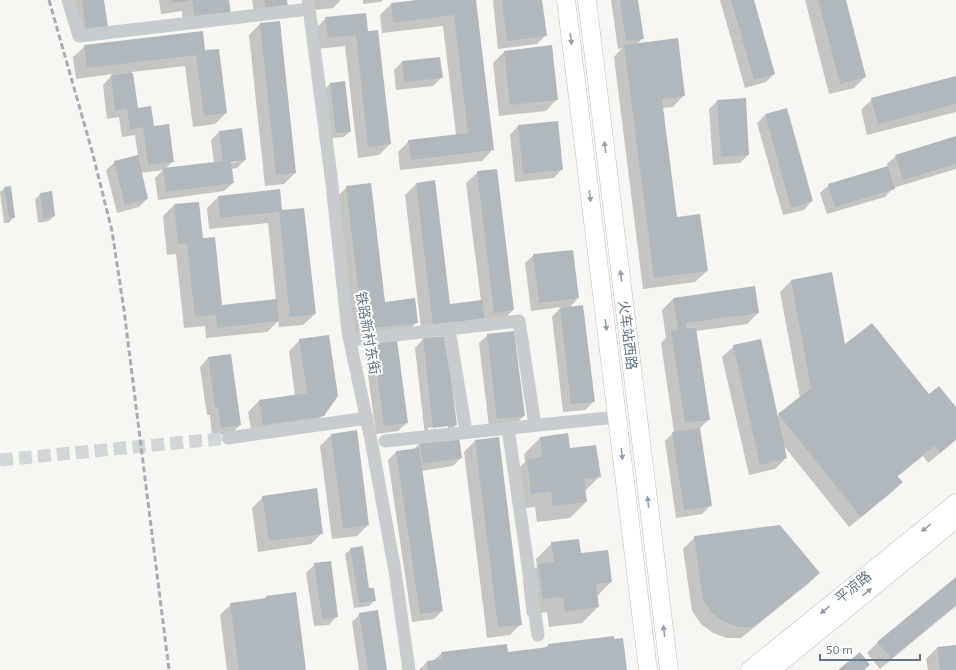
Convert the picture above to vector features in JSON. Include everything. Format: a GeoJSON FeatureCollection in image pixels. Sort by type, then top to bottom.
{"type":"FeatureCollection","features":[{"type":"Feature","properties":{"kind":"main road","name":"火车站西路"},"geometry":{"type":"LineString","coordinates":[[566,0],[648,670]]}},
{"type":"Feature","properties":{"kind":"main road","name":"火车站西路"},"geometry":{"type":"LineString","coordinates":[[587,0],[669,670]]}},
{"type":"Feature","properties":{"kind":"main road","name":"平凉路"},"geometry":{"type":"LineString","coordinates":[[750,670],[956,503]]}},
{"type":"Feature","properties":{"kind":"main road","name":"平凉路"},"geometry":{"type":"LineString","coordinates":[[771,670],[956,519]]}},
{"type":"Feature","properties":{"kind":"street"},"geometry":{"type":"LineString","coordinates":[[68,0],[79,36],[309,4]]}},
{"type":"Feature","properties":{"kind":"street","name":"铁路新村东街"},"geometry":{"type":"LineString","coordinates":[[309,4],[332,184],[348,332],[351,340],[367,418],[395,571],[409,670]]}},
{"type":"Feature","properties":{"kind":"street"},"geometry":{"type":"LineString","coordinates":[[351,340],[519,320],[535,425]]}},
{"type":"Feature","properties":{"kind":"street"},"geometry":{"type":"LineString","coordinates":[[449,329],[466,432]]}},
{"type":"Feature","properties":{"kind":"street"},"geometry":{"type":"LineString","coordinates":[[385,442],[466,432],[617,417]]}},
{"type":"Feature","properties":{"kind":"street"},"geometry":{"type":"LineString","coordinates":[[228,438],[367,418]]}},
{"type":"Feature","properties":{"kind":"street"},"geometry":{"type":"LineString","coordinates":[[508,428],[538,634]]}},
{"type":"Feature","properties":{"kind":"building"},"geometry":{"type":"Polygon","coordinates":[[[82,0],[104,0],[108,27],[86,30],[82,0]]]}},
{"type":"Feature","properties":{"kind":"building"},"geometry":{"type":"Polygon","coordinates":[[[171,0],[190,0],[190,1],[172,3],[171,0]]]}},
{"type":"Feature","properties":{"kind":"building"},"geometry":{"type":"Polygon","coordinates":[[[192,0],[229,0],[231,14],[195,19],[192,0]]]}},
{"type":"Feature","properties":{"kind":"building"},"geometry":{"type":"Polygon","coordinates":[[[264,0],[287,0],[288,6],[266,9],[264,0]]]}},
{"type":"Feature","properties":{"kind":"building"},"geometry":{"type":"Polygon","coordinates":[[[417,0],[476,0],[494,150],[411,160],[408,140],[468,133],[454,15],[393,23],[391,3],[417,0]]]}},
{"type":"Feature","properties":{"kind":"building"},"geometry":{"type":"Polygon","coordinates":[[[502,0],[542,0],[547,36],[507,41],[502,0]]]}},
{"type":"Feature","properties":{"kind":"building"},"geometry":{"type":"Polygon","coordinates":[[[620,0],[638,0],[644,39],[626,41],[620,0]]]}},
{"type":"Feature","properties":{"kind":"building"},"geometry":{"type":"Polygon","coordinates":[[[731,0],[754,0],[775,74],[754,80],[731,0]]]}},
{"type":"Feature","properties":{"kind":"building"},"geometry":{"type":"Polygon","coordinates":[[[818,0],[846,0],[866,77],[840,84],[818,0]]]}},
{"type":"Feature","properties":{"kind":"building"},"geometry":{"type":"Polygon","coordinates":[[[366,13],[368,31],[378,30],[391,144],[368,147],[356,35],[328,38],[325,17],[366,13]]]}},
{"type":"Feature","properties":{"kind":"building"},"geometry":{"type":"Polygon","coordinates":[[[280,21],[296,173],[276,175],[260,23],[280,21]]]}},
{"type":"Feature","properties":{"kind":"building"},"geometry":{"type":"Polygon","coordinates":[[[203,31],[205,50],[219,49],[227,113],[204,116],[196,55],[87,68],[84,45],[203,31]]]}},
{"type":"Feature","properties":{"kind":"building"},"geometry":{"type":"Polygon","coordinates":[[[678,38],[685,96],[662,99],[677,217],[700,214],[708,271],[654,278],[624,45],[678,38]]]}},
{"type":"Feature","properties":{"kind":"building"},"geometry":{"type":"Polygon","coordinates":[[[552,45],[558,100],[510,105],[504,51],[552,45]]]}},
{"type":"Feature","properties":{"kind":"building"},"geometry":{"type":"Polygon","coordinates":[[[440,57],[443,78],[404,82],[402,61],[440,57]]]}},
{"type":"Feature","properties":{"kind":"building"},"geometry":{"type":"Polygon","coordinates":[[[133,73],[138,108],[151,106],[154,126],[169,124],[174,162],[148,165],[143,127],[130,129],[127,109],[115,111],[111,75],[133,73]]]}},
{"type":"Feature","properties":{"kind":"building"},"geometry":{"type":"Polygon","coordinates":[[[956,76],[956,104],[878,124],[871,98],[956,76]]]}},
{"type":"Feature","properties":{"kind":"building"},"geometry":{"type":"Polygon","coordinates":[[[345,81],[351,132],[336,133],[330,83],[345,81]]]}},
{"type":"Feature","properties":{"kind":"building"},"geometry":{"type":"Polygon","coordinates":[[[746,98],[749,155],[721,157],[717,100],[746,98]]]}},
{"type":"Feature","properties":{"kind":"building"},"geometry":{"type":"Polygon","coordinates":[[[787,108],[813,201],[791,208],[765,114],[787,108]]]}},
{"type":"Feature","properties":{"kind":"building"},"geometry":{"type":"Polygon","coordinates":[[[558,121],[563,170],[523,174],[518,125],[558,121]]]}},
{"type":"Feature","properties":{"kind":"building"},"geometry":{"type":"Polygon","coordinates":[[[242,128],[246,160],[231,162],[234,183],[166,192],[163,168],[223,161],[219,131],[242,128]]]}},
{"type":"Feature","properties":{"kind":"building"},"geometry":{"type":"Polygon","coordinates":[[[956,136],[956,164],[903,180],[895,155],[956,136]]]}},
{"type":"Feature","properties":{"kind":"building"},"geometry":{"type":"Polygon","coordinates":[[[138,155],[148,199],[125,205],[114,161],[138,155]]]}},
{"type":"Feature","properties":{"kind":"building"},"geometry":{"type":"Polygon","coordinates":[[[888,166],[895,189],[835,207],[828,184],[888,166]]]}},
{"type":"Feature","properties":{"kind":"building"},"geometry":{"type":"Polygon","coordinates":[[[497,169],[514,310],[494,313],[477,171],[497,169]]]}},
{"type":"Feature","properties":{"kind":"building"},"geometry":{"type":"Polygon","coordinates":[[[435,180],[450,304],[482,300],[485,320],[433,326],[416,183],[435,180]]]}},
{"type":"Feature","properties":{"kind":"building"},"geometry":{"type":"Polygon","coordinates":[[[371,183],[385,302],[415,298],[418,323],[363,329],[346,186],[371,183]]]}},
{"type":"Feature","properties":{"kind":"building"},"geometry":{"type":"Polygon","coordinates":[[[11,186],[15,218],[9,218],[4,187],[11,186]]]}},
{"type":"Feature","properties":{"kind":"building"},"geometry":{"type":"Polygon","coordinates":[[[280,189],[282,210],[304,208],[316,314],[290,317],[279,212],[220,218],[218,196],[280,189]]]}},
{"type":"Feature","properties":{"kind":"building"},"geometry":{"type":"Polygon","coordinates":[[[52,191],[55,216],[43,218],[40,193],[52,191]]]}},
{"type":"Feature","properties":{"kind":"building"},"geometry":{"type":"Polygon","coordinates":[[[199,202],[203,238],[215,237],[222,305],[277,299],[279,321],[217,328],[216,315],[195,317],[187,243],[178,244],[174,204],[199,202]]]}},
{"type":"Feature","properties":{"kind":"building"},"geometry":{"type":"Polygon","coordinates":[[[573,250],[579,298],[539,303],[533,254],[573,250]]]}},
{"type":"Feature","properties":{"kind":"building"},"geometry":{"type":"Polygon","coordinates":[[[832,272],[845,344],[872,323],[929,394],[939,386],[956,407],[956,439],[940,453],[934,446],[897,476],[903,482],[861,517],[778,414],[811,388],[791,280],[832,272]]]}},
{"type":"Feature","properties":{"kind":"building"},"geometry":{"type":"Polygon","coordinates":[[[755,286],[759,313],[686,323],[687,329],[696,328],[710,420],[685,423],[671,331],[678,330],[673,298],[755,286]]]}},
{"type":"Feature","properties":{"kind":"building"},"geometry":{"type":"Polygon","coordinates":[[[583,305],[595,402],[571,404],[560,308],[583,305]]]}},
{"type":"Feature","properties":{"kind":"building"},"geometry":{"type":"Polygon","coordinates":[[[514,331],[525,416],[497,419],[487,334],[514,331]]]}},
{"type":"Feature","properties":{"kind":"building"},"geometry":{"type":"Polygon","coordinates":[[[329,335],[338,396],[324,416],[263,425],[259,400],[307,393],[299,339],[329,335]]]}},
{"type":"Feature","properties":{"kind":"building"},"geometry":{"type":"Polygon","coordinates":[[[446,336],[457,425],[433,428],[423,338],[446,336]]]}},
{"type":"Feature","properties":{"kind":"building"},"geometry":{"type":"Polygon","coordinates":[[[761,339],[787,458],[760,465],[733,345],[761,339]]]}},
{"type":"Feature","properties":{"kind":"building"},"geometry":{"type":"Polygon","coordinates":[[[397,340],[408,423],[384,426],[373,343],[397,340]]]}},
{"type":"Feature","properties":{"kind":"building"},"geometry":{"type":"Polygon","coordinates":[[[231,354],[241,425],[221,428],[218,407],[215,407],[208,357],[231,354]]]}},
{"type":"Feature","properties":{"kind":"building"},"geometry":{"type":"Polygon","coordinates":[[[700,428],[712,506],[684,510],[672,432],[700,428]]]}},
{"type":"Feature","properties":{"kind":"building"},"geometry":{"type":"Polygon","coordinates":[[[357,430],[369,525],[343,529],[331,434],[357,430]]]}},
{"type":"Feature","properties":{"kind":"building"},"geometry":{"type":"Polygon","coordinates":[[[568,433],[570,448],[596,445],[601,477],[584,479],[587,502],[553,506],[551,491],[531,494],[527,459],[542,457],[540,437],[568,433]]]}},
{"type":"Feature","properties":{"kind":"building"},"geometry":{"type":"Polygon","coordinates":[[[459,436],[462,458],[423,464],[420,442],[459,436]]]}},
{"type":"Feature","properties":{"kind":"building"},"geometry":{"type":"Polygon","coordinates":[[[499,437],[522,625],[498,627],[475,440],[499,437]]]}},
{"type":"Feature","properties":{"kind":"building"},"geometry":{"type":"Polygon","coordinates":[[[419,448],[443,611],[420,614],[396,451],[419,448]]]}},
{"type":"Feature","properties":{"kind":"building"},"geometry":{"type":"Polygon","coordinates":[[[317,488],[323,534],[269,541],[262,496],[317,488]]]}},
{"type":"Feature","properties":{"kind":"building"},"geometry":{"type":"Polygon","coordinates":[[[780,525],[820,573],[753,627],[738,627],[724,622],[712,613],[703,600],[694,536],[780,525]]]}},
{"type":"Feature","properties":{"kind":"building"},"geometry":{"type":"Polygon","coordinates":[[[579,539],[581,553],[608,550],[612,582],[596,584],[599,607],[565,612],[563,597],[543,599],[538,564],[554,562],[551,542],[579,539]]]}},
{"type":"Feature","properties":{"kind":"building"},"geometry":{"type":"Polygon","coordinates":[[[363,546],[369,588],[374,588],[376,601],[359,603],[350,548],[363,546]]]}},
{"type":"Feature","properties":{"kind":"building"},"geometry":{"type":"Polygon","coordinates":[[[331,561],[338,617],[322,619],[314,563],[331,561]]]}},
{"type":"Feature","properties":{"kind":"building"},"geometry":{"type":"Polygon","coordinates":[[[956,577],[956,605],[891,658],[877,642],[956,577]]]}},
{"type":"Feature","properties":{"kind":"building"},"geometry":{"type":"Polygon","coordinates":[[[296,592],[306,670],[239,670],[230,603],[296,592]]]}},
{"type":"Feature","properties":{"kind":"building"},"geometry":{"type":"Polygon","coordinates":[[[378,610],[387,670],[368,670],[359,613],[378,610]]]}},
{"type":"Feature","properties":{"kind":"building"},"geometry":{"type":"Polygon","coordinates":[[[614,636],[614,639],[623,638],[627,670],[428,670],[427,661],[442,659],[441,652],[507,644],[508,652],[548,647],[548,644],[614,636]]]}},
{"type":"Feature","properties":{"kind":"building"},"geometry":{"type":"Polygon","coordinates":[[[956,645],[956,670],[940,670],[937,647],[956,645]]]}},
{"type":"Feature","properties":{"kind":"building"},"geometry":{"type":"Polygon","coordinates":[[[860,652],[870,665],[865,669],[866,670],[838,670],[860,652]]]}},
{"type":"Feature","properties":{"kind":"tunnel"},"geometry":{"type":"LineString","coordinates":[[0,460],[228,438]]}},
{"type":"Feature","properties":{"kind":"railway"},"geometry":{"type":"LineString","coordinates":[[49,0],[92,151],[112,231],[124,310],[169,670]]}}]}
